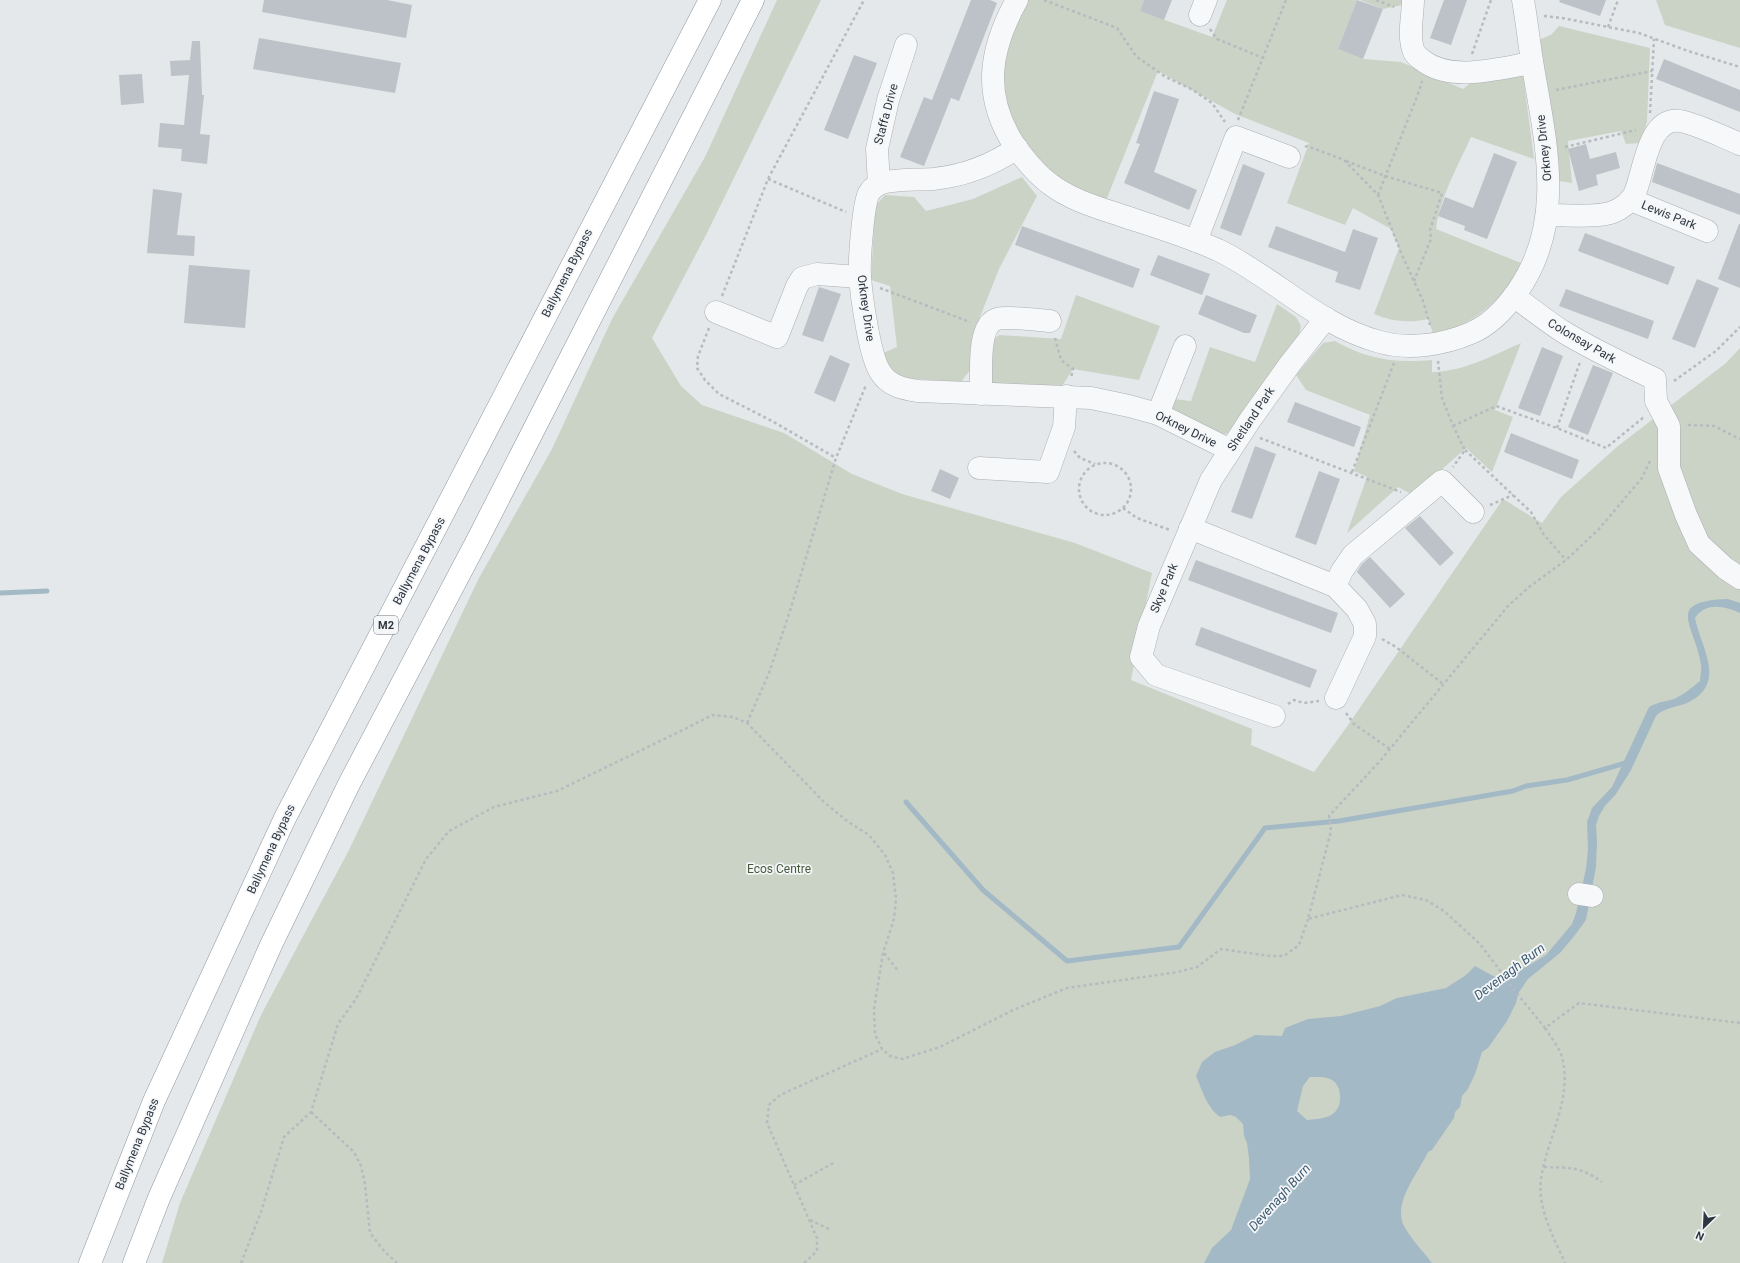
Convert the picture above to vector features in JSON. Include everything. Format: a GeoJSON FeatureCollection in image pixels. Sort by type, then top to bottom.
{"type":"FeatureCollection","features":[{"type":"Feature","properties":{"kind":"highway","name":"Ballymena Bypass"},"geometry":{"type":"LineString","coordinates":[[90,1263],[154,1101],[285,818],[710,0]]}},
{"type":"Feature","properties":{"kind":"highway"},"geometry":{"type":"LineString","coordinates":[[134,1263],[160,1198],[271,945],[342,798],[478,537],[753,0]]}},
{"type":"Feature","properties":{"kind":"street"},"geometry":{"type":"LineString","coordinates":[[879,184],[890,181],[934,179],[964,173],[994,162],[1017,148],[1008,134],[996,106],[993,68],[997,43],[1004,25],[1017,0]]}},
{"type":"Feature","properties":{"kind":"street"},"geometry":{"type":"LineString","coordinates":[[1413,0],[1413,49],[1416,55],[1427,64],[1449,72],[1463,73],[1532,63]]}},
{"type":"Feature","properties":{"kind":"street","name":"Orkney Drive"},"geometry":{"type":"LineString","coordinates":[[1017,148],[1039,176],[1049,184],[1071,197],[1089,205],[1196,241],[1229,256],[1326,318],[1363,337],[1382,343],[1401,345],[1436,344],[1458,338],[1481,327],[1498,314],[1514,296],[1528,274],[1537,255],[1543,235],[1549,177],[1547,151],[1524,7]]}},
{"type":"Feature","properties":{"kind":"street","name":"Staffa Drive"},"geometry":{"type":"LineString","coordinates":[[879,184],[876,158],[877,149],[888,100],[906,45]]}},
{"type":"Feature","properties":{"kind":"street"},"geometry":{"type":"LineString","coordinates":[[1653,130],[1663,124],[1672,121],[1679,121],[1740,144]]}},
{"type":"Feature","properties":{"kind":"street","name":"Lewis Park"},"geometry":{"type":"LineString","coordinates":[[1546,215],[1607,214],[1619,209],[1631,200],[1637,188],[1653,130]]}},
{"type":"Feature","properties":{"kind":"street"},"geometry":{"type":"LineString","coordinates":[[1196,241],[1236,137],[1289,157]]}},
{"type":"Feature","properties":{"kind":"street","name":"Orkney Drive"},"geometry":{"type":"LineString","coordinates":[[879,184],[868,195],[865,213],[860,279],[872,356],[878,369],[888,381],[909,390],[1091,398],[1158,414],[1230,450]]}},
{"type":"Feature","properties":{"kind":"street","name":"Lewis Park"},"geometry":{"type":"LineString","coordinates":[[1631,200],[1707,231]]}},
{"type":"Feature","properties":{"kind":"street"},"geometry":{"type":"LineString","coordinates":[[716,312],[778,337],[797,286],[802,278],[817,274],[860,279]]}},
{"type":"Feature","properties":{"kind":"street","name":"Colonsay Park"},"geometry":{"type":"LineString","coordinates":[[1514,296],[1549,322],[1586,345],[1655,379]]}},
{"type":"Feature","properties":{"kind":"street","name":"Shetland Park"},"geometry":{"type":"LineString","coordinates":[[1190,528],[1211,480],[1230,450],[1290,364],[1326,318]]}},
{"type":"Feature","properties":{"kind":"street"},"geometry":{"type":"LineString","coordinates":[[982,394],[982,347],[988,328],[992,322],[998,319],[1050,320]]}},
{"type":"Feature","properties":{"kind":"street"},"geometry":{"type":"LineString","coordinates":[[1158,414],[1185,346]]}},
{"type":"Feature","properties":{"kind":"street"},"geometry":{"type":"LineString","coordinates":[[1655,379],[1656,401],[1669,426],[1669,468],[1686,515],[1699,544],[1725,568],[1740,578]]}},
{"type":"Feature","properties":{"kind":"street"},"geometry":{"type":"LineString","coordinates":[[979,468],[1048,472],[1061,437],[1065,420],[1066,396]]}},
{"type":"Feature","properties":{"kind":"street"},"geometry":{"type":"LineString","coordinates":[[1335,586],[1342,571],[1353,555],[1442,482],[1473,512]]}},
{"type":"Feature","properties":{"kind":"street"},"geometry":{"type":"LineString","coordinates":[[1190,528],[1335,586],[1360,613],[1365,631],[1363,641],[1336,698]]}},
{"type":"Feature","properties":{"kind":"street","name":"Skye Park"},"geometry":{"type":"LineString","coordinates":[[1190,528],[1148,626],[1141,657],[1156,675],[1274,716]]}},
{"type":"Feature","properties":{"kind":"path"},"geometry":{"type":"LineString","coordinates":[[836,458],[772,421],[719,394],[705,380],[698,368],[698,356],[768,179],[864,0]]}},
{"type":"Feature","properties":{"kind":"path"},"geometry":{"type":"LineString","coordinates":[[1044,0],[1117,28],[1136,56],[1164,76],[1192,90],[1212,103],[1236,137]]}},
{"type":"Feature","properties":{"kind":"path"},"geometry":{"type":"LineString","coordinates":[[1236,137],[1239,116],[1286,0]]}},
{"type":"Feature","properties":{"kind":"path"},"geometry":{"type":"LineString","coordinates":[[1463,73],[1491,0]]}},
{"type":"Feature","properties":{"kind":"path"},"geometry":{"type":"LineString","coordinates":[[1608,27],[1618,0]]}},
{"type":"Feature","properties":{"kind":"path"},"geometry":{"type":"LineString","coordinates":[[1524,7],[1562,18],[1639,33],[1688,51],[1740,67]]}},
{"type":"Feature","properties":{"kind":"path"},"geometry":{"type":"LineString","coordinates":[[1203,8],[1217,39],[1263,58]]}},
{"type":"Feature","properties":{"kind":"path"},"geometry":{"type":"LineString","coordinates":[[1547,151],[1653,130],[1649,106],[1654,39]]}},
{"type":"Feature","properties":{"kind":"path"},"geometry":{"type":"LineString","coordinates":[[1378,195],[1418,94],[1427,64]]}},
{"type":"Feature","properties":{"kind":"path"},"geometry":{"type":"LineString","coordinates":[[1537,94],[1652,71]]}},
{"type":"Feature","properties":{"kind":"path"},"geometry":{"type":"LineString","coordinates":[[1289,157],[1307,146],[1385,176],[1442,193],[1430,230],[1432,239],[1414,281]]}},
{"type":"Feature","properties":{"kind":"path"},"geometry":{"type":"LineString","coordinates":[[1344,160],[1378,195],[1423,301],[1436,344],[1442,398],[1453,426],[1465,450],[1531,512],[1544,535],[1566,560]]}},
{"type":"Feature","properties":{"kind":"path"},"geometry":{"type":"LineString","coordinates":[[768,179],[847,212],[865,213]]}},
{"type":"Feature","properties":{"kind":"path"},"geometry":{"type":"LineString","coordinates":[[860,279],[988,328]]}},
{"type":"Feature","properties":{"kind":"path"},"geometry":{"type":"LineString","coordinates":[[1050,320],[1061,360],[1073,369],[1066,396]]}},
{"type":"Feature","properties":{"kind":"path"},"geometry":{"type":"LineString","coordinates":[[1655,379],[1673,381],[1716,351],[1740,327]]}},
{"type":"Feature","properties":{"kind":"path"},"geometry":{"type":"LineString","coordinates":[[1352,472],[1401,345]]}},
{"type":"Feature","properties":{"kind":"path"},"geometry":{"type":"LineString","coordinates":[[1557,428],[1586,345]]}},
{"type":"Feature","properties":{"kind":"path"},"geometry":{"type":"LineString","coordinates":[[747,723],[768,673],[789,614],[836,458],[868,380],[878,369]]}},
{"type":"Feature","properties":{"kind":"path"},"geometry":{"type":"LineString","coordinates":[[1453,426],[1496,406],[1557,428],[1606,448],[1658,406]]}},
{"type":"Feature","properties":{"kind":"path"},"geometry":{"type":"LineString","coordinates":[[1669,426],[1714,426],[1740,439]]}},
{"type":"Feature","properties":{"kind":"path"},"geometry":{"type":"LineString","coordinates":[[1242,432],[1352,472],[1420,499]]}},
{"type":"Feature","properties":{"kind":"path"},"geometry":{"type":"LineString","coordinates":[[1061,437],[1080,458],[1095,465]]}},
{"type":"Feature","properties":{"kind":"path"},"geometry":{"type":"LineString","coordinates":[[1442,482],[1465,450]]}},
{"type":"Feature","properties":{"kind":"path"},"geometry":{"type":"LineString","coordinates":[[241,1263],[261,1212],[284,1137],[312,1112],[338,1024],[356,999],[426,858],[449,831],[494,807],[557,791],[683,731],[712,714],[733,717],[747,723],[824,802],[847,821],[869,835],[884,855],[893,873],[896,899],[894,920],[884,953],[874,1009],[875,1034],[882,1049],[890,1056],[902,1059],[940,1047],[1013,1010],[1067,988],[1178,972],[1197,967],[1221,949],[1270,956],[1284,956],[1299,945],[1308,919],[1331,831],[1329,816],[1380,761],[1508,606],[1529,587],[1566,560],[1599,529],[1642,478],[1650,459]]}},
{"type":"Feature","properties":{"kind":"path"},"geometry":{"type":"LineString","coordinates":[[1104,463],[1113,464],[1121,468],[1131,483],[1132,492],[1129,501],[1117,513],[1100,515],[1092,512],[1081,500],[1079,488],[1082,476],[1087,470],[1095,465],[1104,463]]}},
{"type":"Feature","properties":{"kind":"path"},"geometry":{"type":"LineString","coordinates":[[1473,512],[1512,495]]}},
{"type":"Feature","properties":{"kind":"path"},"geometry":{"type":"LineString","coordinates":[[1123,508],[1137,518],[1173,531],[1190,528]]}},
{"type":"Feature","properties":{"kind":"path"},"geometry":{"type":"LineString","coordinates":[[1365,631],[1396,647],[1443,684]]}},
{"type":"Feature","properties":{"kind":"path"},"geometry":{"type":"LineString","coordinates":[[1308,919],[1402,895],[1426,900],[1444,911],[1480,944],[1518,996],[1545,1028],[1562,1056],[1564,1075],[1562,1105],[1541,1179],[1541,1199],[1550,1229],[1565,1263]]}},
{"type":"Feature","properties":{"kind":"path"},"geometry":{"type":"LineString","coordinates":[[884,953],[899,972]]}},
{"type":"Feature","properties":{"kind":"path"},"geometry":{"type":"LineString","coordinates":[[1545,1028],[1580,1004],[1740,1023]]}},
{"type":"Feature","properties":{"kind":"path"},"geometry":{"type":"LineString","coordinates":[[804,1263],[817,1251],[817,1238],[767,1124],[769,1105],[780,1095],[882,1049]]}},
{"type":"Feature","properties":{"kind":"path"},"geometry":{"type":"LineString","coordinates":[[312,1112],[354,1152],[361,1166],[364,1178],[370,1233],[384,1251],[398,1263]]}},
{"type":"Feature","properties":{"kind":"path"},"geometry":{"type":"LineString","coordinates":[[794,1185],[835,1162]]}},
{"type":"Feature","properties":{"kind":"path"},"geometry":{"type":"LineString","coordinates":[[1544,1167],[1575,1168],[1587,1172],[1602,1182]]}},
{"type":"Feature","properties":{"kind":"path"},"geometry":{"type":"LineString","coordinates":[[810,1220],[831,1230]]}},
{"type":"Feature","properties":{"kind":"green space","name":"Ecos Centre"},"geometry":{"type":"Polygon","coordinates":[[[777,0],[821,0],[707,233],[652,338],[681,386],[702,405],[784,433],[852,474],[902,494],[1075,543],[1152,573],[1131,680],[1252,729],[1251,745],[1314,772],[1346,728],[1503,499],[1542,523],[1561,497],[1618,446],[1726,363],[1740,348],[1740,1263],[162,1263],[180,1203],[261,1015],[349,850],[479,578],[552,449],[612,319],[705,157],[777,0]]]}},
{"type":"Feature","properties":{"kind":"green space"},"geometry":{"type":"Polygon","coordinates":[[[1028,0],[1144,0],[1140,11],[1212,37],[1227,0],[1357,0],[1338,49],[1363,59],[1401,62],[1463,89],[1478,77],[1523,75],[1534,159],[1471,137],[1445,193],[1436,229],[1521,263],[1516,273],[1496,300],[1488,307],[1469,321],[1453,328],[1433,333],[1428,319],[1401,321],[1388,319],[1374,314],[1399,248],[1391,229],[1353,208],[1345,225],[1287,203],[1309,143],[1235,114],[1158,71],[1107,198],[1092,201],[1042,168],[1008,119],[1001,72],[1008,45],[1020,11],[1028,0]]]}},
{"type":"Feature","properties":{"kind":"green space"},"geometry":{"type":"Polygon","coordinates":[[[1360,0],[1403,0],[1402,5],[1383,9],[1360,0]]]}},
{"type":"Feature","properties":{"kind":"green space"},"geometry":{"type":"Polygon","coordinates":[[[1656,0],[1740,0],[1740,48],[1665,25],[1656,0]]]}},
{"type":"Feature","properties":{"kind":"green space"},"geometry":{"type":"Polygon","coordinates":[[[1559,26],[1650,48],[1647,122],[1640,143],[1626,144],[1621,131],[1568,141],[1572,183],[1559,181],[1537,41],[1552,34],[1559,26]]]}},
{"type":"Feature","properties":{"kind":"green space"},"geometry":{"type":"Polygon","coordinates":[[[1022,177],[1037,196],[999,269],[972,337],[970,370],[961,382],[901,378],[886,368],[881,354],[897,347],[890,286],[871,280],[875,206],[885,195],[914,197],[926,211],[973,199],[1022,177]]]}},
{"type":"Feature","properties":{"kind":"green space"},"geometry":{"type":"Polygon","coordinates":[[[1076,295],[1160,326],[1139,380],[1073,369],[1062,386],[993,384],[987,377],[988,344],[999,335],[1061,339],[1076,295]]]}},
{"type":"Feature","properties":{"kind":"green space"},"geometry":{"type":"Polygon","coordinates":[[[1277,304],[1296,317],[1301,326],[1299,336],[1272,370],[1230,433],[1218,435],[1172,410],[1170,405],[1174,399],[1191,401],[1210,347],[1255,362],[1277,304]]]}},
{"type":"Feature","properties":{"kind":"green space"},"geometry":{"type":"Polygon","coordinates":[[[1335,341],[1359,352],[1382,359],[1406,361],[1432,360],[1432,372],[1467,366],[1489,358],[1521,343],[1495,410],[1513,417],[1492,472],[1466,448],[1413,495],[1398,487],[1347,533],[1367,477],[1354,471],[1370,415],[1306,390],[1296,375],[1323,343],[1335,341]]]}},
{"type":"Feature","properties":{"kind":"water","name":"Devenagh Burn"},"geometry":{"type":"Polygon","coordinates":[[[1728,599],[1740,603],[1740,613],[1722,607],[1716,607],[1704,609],[1695,618],[1709,665],[1709,676],[1706,686],[1699,695],[1687,703],[1666,709],[1656,716],[1631,770],[1616,794],[1605,806],[1599,816],[1596,825],[1596,867],[1586,920],[1560,953],[1528,979],[1519,992],[1516,1003],[1507,1021],[1488,1048],[1482,1052],[1475,1074],[1468,1089],[1462,1096],[1460,1107],[1455,1112],[1454,1118],[1432,1150],[1428,1152],[1408,1188],[1401,1208],[1401,1217],[1407,1231],[1432,1263],[1204,1263],[1212,1248],[1231,1230],[1250,1179],[1249,1158],[1243,1124],[1236,1117],[1230,1115],[1220,1117],[1208,1104],[1196,1076],[1202,1062],[1215,1052],[1235,1045],[1255,1035],[1282,1036],[1285,1028],[1308,1019],[1341,1016],[1380,1006],[1397,998],[1446,988],[1466,975],[1475,966],[1497,978],[1526,967],[1546,955],[1572,924],[1576,913],[1586,869],[1588,849],[1587,822],[1592,808],[1612,787],[1649,707],[1679,696],[1700,681],[1701,665],[1688,618],[1689,610],[1696,605],[1708,601],[1728,599]],[[1310,1077],[1303,1086],[1297,1111],[1307,1120],[1331,1115],[1337,1110],[1340,1101],[1338,1087],[1332,1080],[1327,1078],[1310,1077]]]}},
{"type":"Feature","properties":{"kind":"building"},"geometry":{"type":"Polygon","coordinates":[[[264,0],[387,0],[412,5],[406,38],[262,12],[264,0]]]}},
{"type":"Feature","properties":{"kind":"building"},"geometry":{"type":"Polygon","coordinates":[[[971,0],[990,0],[997,3],[959,101],[951,98],[924,166],[900,157],[924,97],[932,100],[971,0]]]}},
{"type":"Feature","properties":{"kind":"building"},"geometry":{"type":"Polygon","coordinates":[[[1144,0],[1172,0],[1164,20],[1140,11],[1144,0]]]}},
{"type":"Feature","properties":{"kind":"building"},"geometry":{"type":"Polygon","coordinates":[[[1357,0],[1383,9],[1363,59],[1338,49],[1357,0]]]}},
{"type":"Feature","properties":{"kind":"building"},"geometry":{"type":"Polygon","coordinates":[[[1444,0],[1467,0],[1451,45],[1430,38],[1444,0]]]}},
{"type":"Feature","properties":{"kind":"building"},"geometry":{"type":"Polygon","coordinates":[[[1560,0],[1606,0],[1600,16],[1559,2],[1560,0]]]}},
{"type":"Feature","properties":{"kind":"building"},"geometry":{"type":"Polygon","coordinates":[[[259,38],[401,63],[395,93],[253,69],[259,38]]]}},
{"type":"Feature","properties":{"kind":"building"},"geometry":{"type":"Polygon","coordinates":[[[192,41],[200,41],[202,95],[204,95],[200,134],[210,135],[207,164],[181,161],[182,149],[158,147],[160,123],[184,125],[189,75],[171,76],[170,61],[190,60],[192,41]]]}},
{"type":"Feature","properties":{"kind":"building"},"geometry":{"type":"Polygon","coordinates":[[[854,55],[877,63],[848,139],[824,130],[854,55]]]}},
{"type":"Feature","properties":{"kind":"building"},"geometry":{"type":"Polygon","coordinates":[[[1664,59],[1740,90],[1740,112],[1656,79],[1664,59]]]}},
{"type":"Feature","properties":{"kind":"building"},"geometry":{"type":"Polygon","coordinates":[[[142,74],[144,103],[121,105],[119,75],[142,74]]]}},
{"type":"Feature","properties":{"kind":"building"},"geometry":{"type":"Polygon","coordinates":[[[1154,91],[1179,99],[1154,172],[1197,190],[1189,210],[1124,183],[1140,144],[1136,143],[1154,91]]]}},
{"type":"Feature","properties":{"kind":"building"},"geometry":{"type":"Polygon","coordinates":[[[1586,144],[1590,159],[1616,152],[1620,168],[1596,175],[1598,185],[1579,191],[1568,149],[1586,144]]]}},
{"type":"Feature","properties":{"kind":"building"},"geometry":{"type":"Polygon","coordinates":[[[1494,153],[1517,162],[1487,239],[1464,230],[1465,226],[1438,216],[1445,197],[1473,208],[1494,153]]]}},
{"type":"Feature","properties":{"kind":"building"},"geometry":{"type":"Polygon","coordinates":[[[1657,163],[1740,194],[1740,215],[1652,182],[1657,163]]]}},
{"type":"Feature","properties":{"kind":"building"},"geometry":{"type":"Polygon","coordinates":[[[1243,164],[1265,173],[1241,236],[1220,228],[1243,164]]]}},
{"type":"Feature","properties":{"kind":"building"},"geometry":{"type":"Polygon","coordinates":[[[153,189],[182,193],[177,235],[195,236],[194,256],[147,253],[153,189]]]}},
{"type":"Feature","properties":{"kind":"building"},"geometry":{"type":"Polygon","coordinates":[[[1740,224],[1740,288],[1718,279],[1740,224]]]}},
{"type":"Feature","properties":{"kind":"building"},"geometry":{"type":"Polygon","coordinates":[[[1022,226],[1140,269],[1133,288],[1015,245],[1022,226]]]}},
{"type":"Feature","properties":{"kind":"building"},"geometry":{"type":"Polygon","coordinates":[[[1276,226],[1345,252],[1353,229],[1378,238],[1360,290],[1335,282],[1338,272],[1268,247],[1276,226]]]}},
{"type":"Feature","properties":{"kind":"building"},"geometry":{"type":"Polygon","coordinates":[[[1585,233],[1675,267],[1668,285],[1578,251],[1585,233]]]}},
{"type":"Feature","properties":{"kind":"building"},"geometry":{"type":"Polygon","coordinates":[[[1158,255],[1210,274],[1202,295],[1150,275],[1158,255]]]}},
{"type":"Feature","properties":{"kind":"building"},"geometry":{"type":"Polygon","coordinates":[[[189,265],[250,270],[245,328],[184,323],[189,265]]]}},
{"type":"Feature","properties":{"kind":"building"},"geometry":{"type":"Polygon","coordinates":[[[1697,279],[1719,288],[1695,348],[1672,339],[1697,279]]]}},
{"type":"Feature","properties":{"kind":"building"},"geometry":{"type":"Polygon","coordinates":[[[819,287],[841,294],[823,342],[802,335],[819,287]]]}},
{"type":"Feature","properties":{"kind":"building"},"geometry":{"type":"Polygon","coordinates":[[[1566,289],[1654,321],[1648,339],[1559,306],[1566,289]]]}},
{"type":"Feature","properties":{"kind":"building"},"geometry":{"type":"Polygon","coordinates":[[[1206,295],[1257,315],[1250,333],[1244,333],[1198,314],[1206,295]]]}},
{"type":"Feature","properties":{"kind":"building"},"geometry":{"type":"Polygon","coordinates":[[[1542,347],[1563,356],[1540,416],[1518,408],[1542,347]]]}},
{"type":"Feature","properties":{"kind":"building"},"geometry":{"type":"Polygon","coordinates":[[[830,355],[850,364],[835,402],[814,393],[830,355]]]}},
{"type":"Feature","properties":{"kind":"building"},"geometry":{"type":"Polygon","coordinates":[[[1593,365],[1613,373],[1588,435],[1568,427],[1593,365]]]}},
{"type":"Feature","properties":{"kind":"building"},"geometry":{"type":"Polygon","coordinates":[[[1295,402],[1361,427],[1354,447],[1287,422],[1295,402]]]}},
{"type":"Feature","properties":{"kind":"building"},"geometry":{"type":"Polygon","coordinates":[[[1511,433],[1579,460],[1572,479],[1504,452],[1511,433]]]}},
{"type":"Feature","properties":{"kind":"building"},"geometry":{"type":"Polygon","coordinates":[[[1255,446],[1276,454],[1252,519],[1231,512],[1255,446]]]}},
{"type":"Feature","properties":{"kind":"building"},"geometry":{"type":"Polygon","coordinates":[[[940,469],[959,478],[950,499],[931,491],[940,469]]]}},
{"type":"Feature","properties":{"kind":"building"},"geometry":{"type":"Polygon","coordinates":[[[1319,471],[1340,479],[1316,545],[1295,537],[1319,471]]]}},
{"type":"Feature","properties":{"kind":"building"},"geometry":{"type":"Polygon","coordinates":[[[1420,516],[1454,553],[1440,566],[1405,528],[1420,516]]]}},
{"type":"Feature","properties":{"kind":"building"},"geometry":{"type":"Polygon","coordinates":[[[1370,557],[1405,594],[1390,608],[1357,572],[1362,564],[1370,557]]]}},
{"type":"Feature","properties":{"kind":"building"},"geometry":{"type":"Polygon","coordinates":[[[1196,560],[1338,613],[1331,633],[1188,580],[1196,560]]]}},
{"type":"Feature","properties":{"kind":"building"},"geometry":{"type":"Polygon","coordinates":[[[1201,627],[1317,670],[1310,688],[1195,645],[1201,627]]]}},
{"type":"Feature","properties":{"kind":"waterway"},"geometry":{"type":"LineString","coordinates":[[0,593],[47,591]]}},
{"type":"Feature","properties":{"kind":"waterway"},"geometry":{"type":"LineString","coordinates":[[906,802],[983,890],[1067,961],[1179,947],[1265,828],[1339,821],[1513,791],[1526,786],[1567,780],[1629,762]]}}]}
